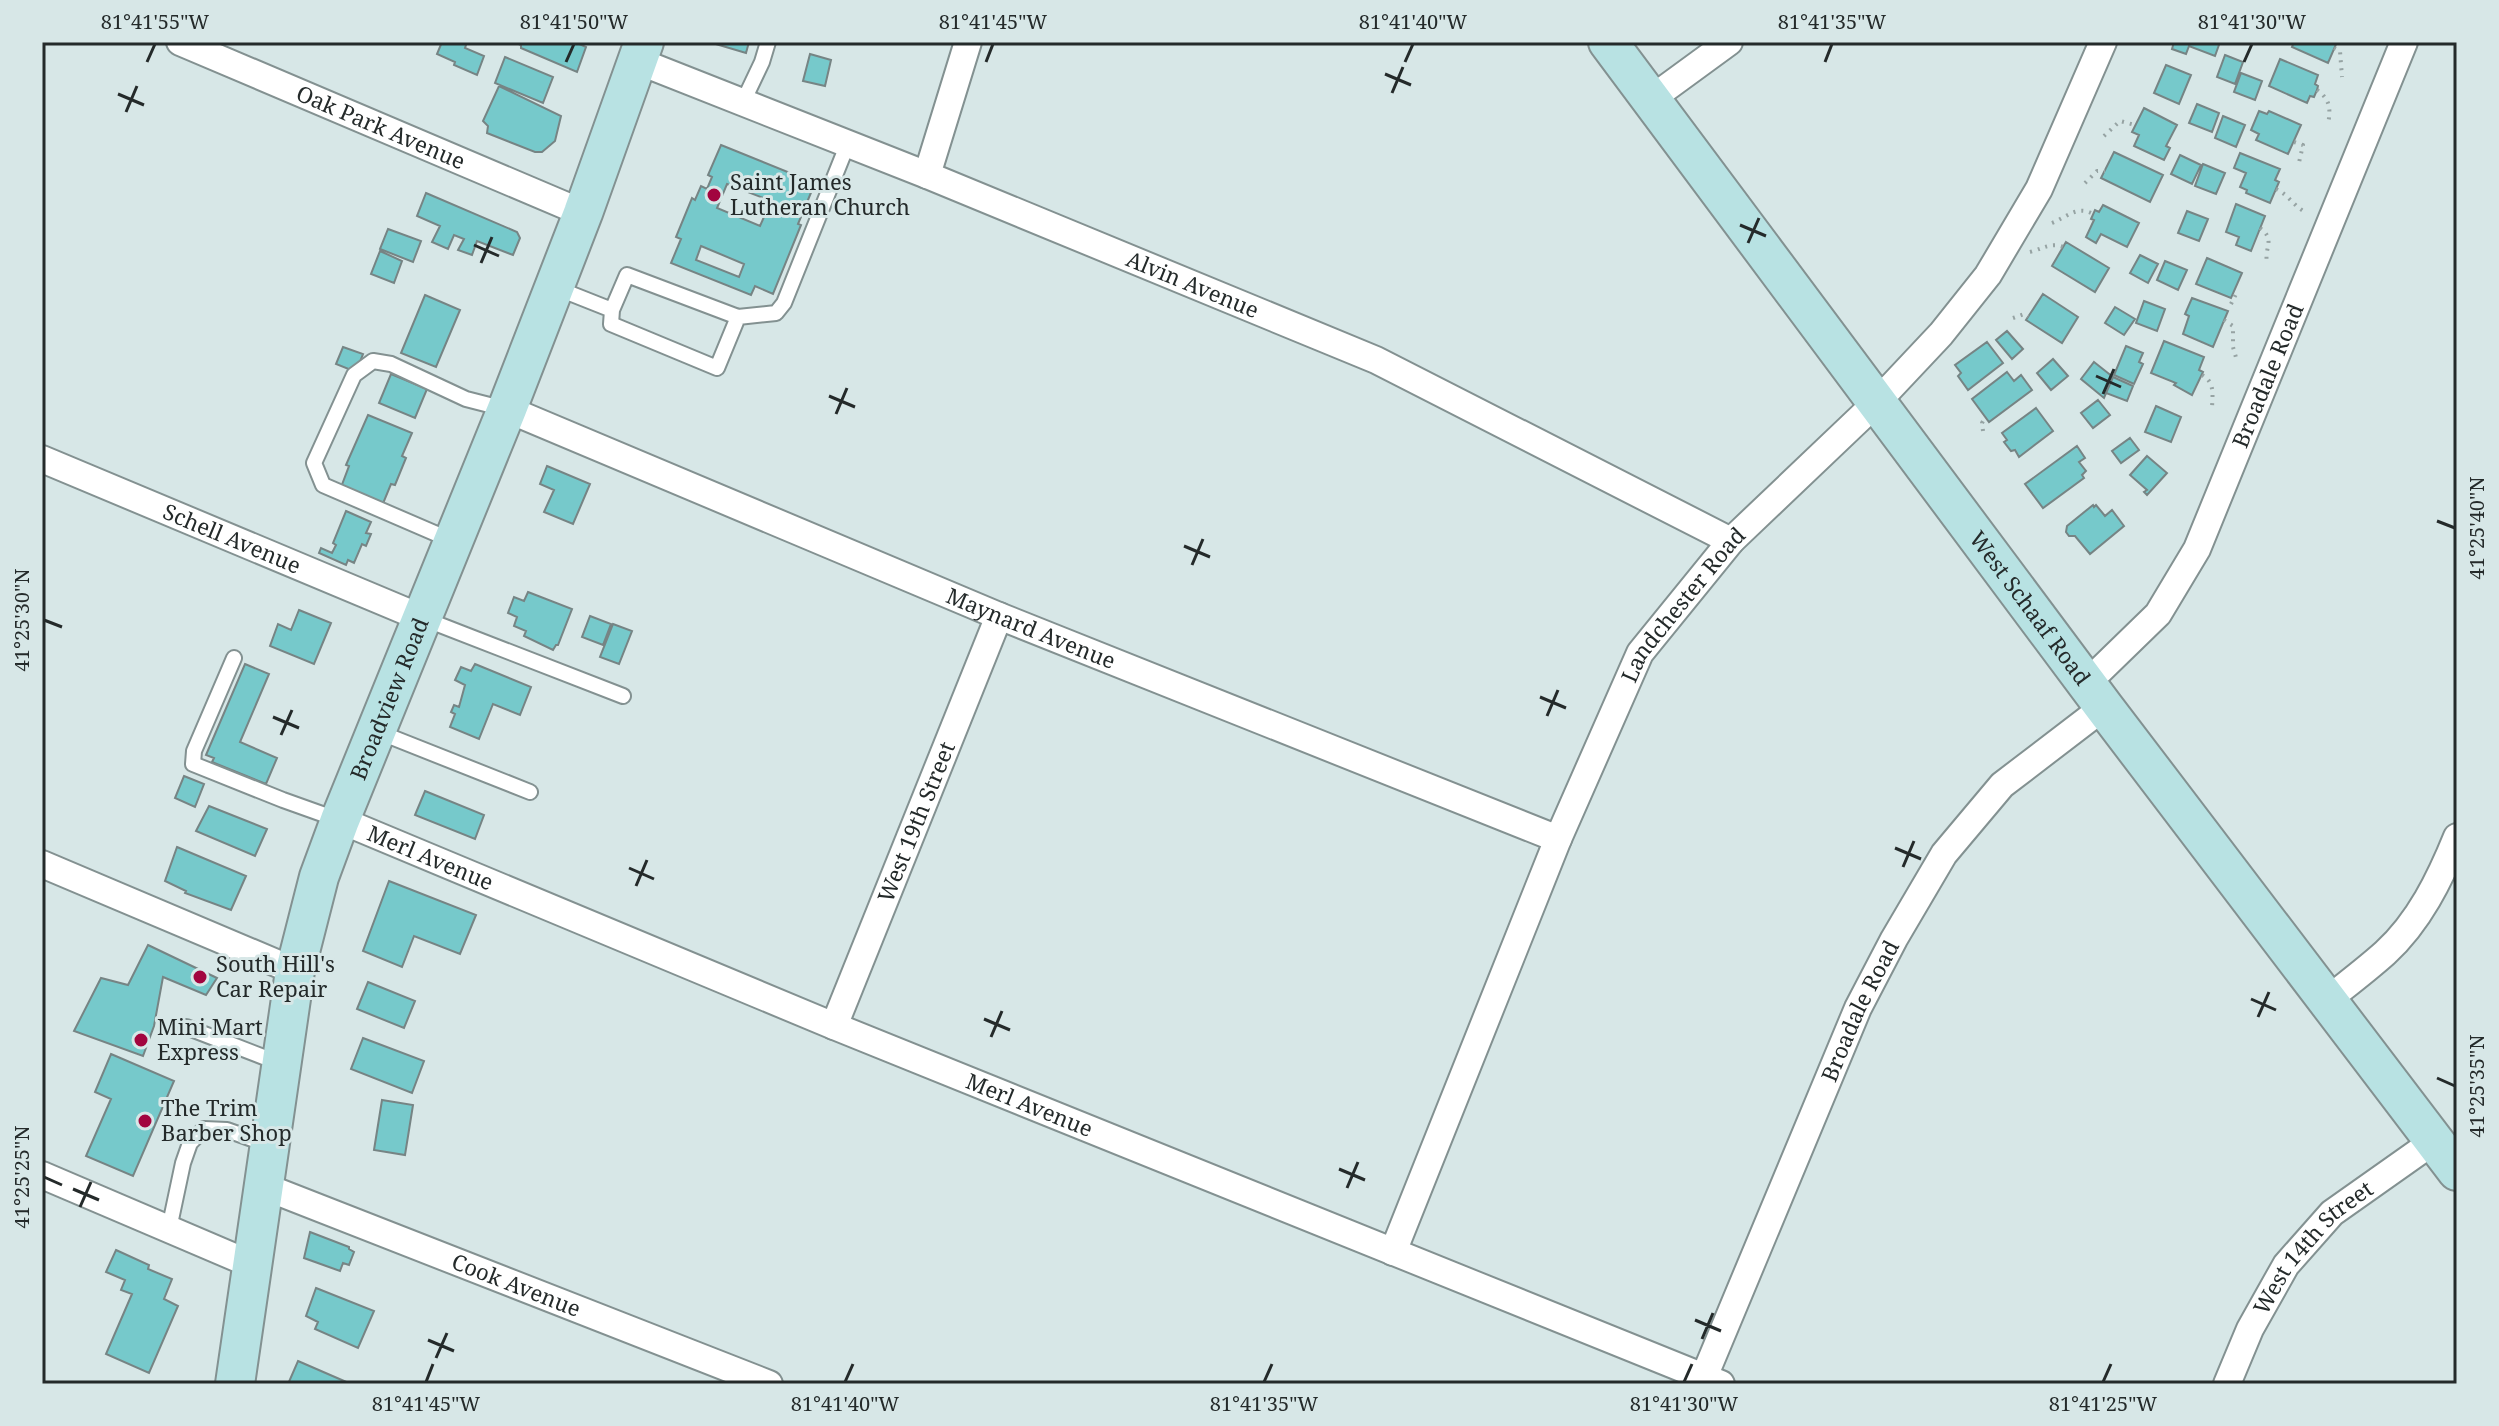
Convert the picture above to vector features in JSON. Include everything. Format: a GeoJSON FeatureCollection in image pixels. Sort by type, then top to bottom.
{"type":"FeatureCollection","features":[{"type":"Feature","properties":{"kind":"main road","name":"West Schaaf Road"},"geometry":{"type":"LineString","coordinates":[[1608,42],[2326,1001],[2457,1171]]}},
{"type":"Feature","properties":{"kind":"main road","name":"Broadview Road"},"geometry":{"type":"LineString","coordinates":[[235,1384],[295,971],[316,890],[340,820],[507,409],[641,52]]}},
{"type":"Feature","properties":{"kind":"street","name":"Oak Park Avenue"},"geometry":{"type":"LineString","coordinates":[[180,42],[583,213]]}},
{"type":"Feature","properties":{"kind":"street"},"geometry":{"type":"LineString","coordinates":[[927,175],[968,42]]}},
{"type":"Feature","properties":{"kind":"street"},"geometry":{"type":"LineString","coordinates":[[1651,99],[1729,42]]}},
{"type":"Feature","properties":{"kind":"street","name":"Landchester Road"},"geometry":{"type":"LineString","coordinates":[[1393,1252],[1558,839],[1640,653],[1731,541],[1877,402],[1941,334],[1988,275],[2039,189],[2103,42]]}},
{"type":"Feature","properties":{"kind":"street","name":"Broadale Road"},"geometry":{"type":"LineString","coordinates":[[1712,1381],[1858,1008],[1894,939],[1944,854],[2002,785],[2096,695],[2158,614],[2197,549],[2404,42]]}},
{"type":"Feature","properties":{"kind":"street","name":"Alvin Avenue"},"geometry":{"type":"LineString","coordinates":[[641,52],[743,102],[1376,360],[1731,541]]}},
{"type":"Feature","properties":{"kind":"street","name":"Maynard Avenue"},"geometry":{"type":"LineString","coordinates":[[507,409],[999,616],[1558,839]]}},
{"type":"Feature","properties":{"kind":"street","name":"Schell Avenue"},"geometry":{"type":"LineString","coordinates":[[42,459],[422,618]]}},
{"type":"Feature","properties":{"kind":"street","name":"West 19th Street"},"geometry":{"type":"LineString","coordinates":[[834,1026],[999,616]]}},
{"type":"Feature","properties":{"kind":"street","name":"Merl Avenue"},"geometry":{"type":"LineString","coordinates":[[340,820],[834,1026],[1712,1381]]}},
{"type":"Feature","properties":{"kind":"street"},"geometry":{"type":"LineString","coordinates":[[2326,1001],[2385,953],[2402,935],[2432,892],[2457,837]]}},
{"type":"Feature","properties":{"kind":"street"},"geometry":{"type":"LineString","coordinates":[[42,864],[295,971]]}},
{"type":"Feature","properties":{"kind":"street","name":"West 14th Street"},"geometry":{"type":"LineString","coordinates":[[2227,1384],[2250,1329],[2286,1265],[2332,1213],[2434,1141]]}},
{"type":"Feature","properties":{"kind":"street"},"geometry":{"type":"LineString","coordinates":[[42,1175],[253,1265]]}},
{"type":"Feature","properties":{"kind":"street","name":"Cook Avenue"},"geometry":{"type":"LineString","coordinates":[[263,1186],[769,1384]]}},
{"type":"Feature","properties":{"kind":"lane"},"geometry":{"type":"LineString","coordinates":[[743,102],[768,42]]}},
{"type":"Feature","properties":{"kind":"lane"},"geometry":{"type":"LineString","coordinates":[[738,317],[717,368],[611,324],[612,310],[627,275],[738,317],[776,313],[784,303],[848,143]]}},
{"type":"Feature","properties":{"kind":"lane"},"geometry":{"type":"LineString","coordinates":[[554,286],[612,310]]}},
{"type":"Feature","properties":{"kind":"lane"},"geometry":{"type":"LineString","coordinates":[[454,541],[323,485],[314,463],[354,375],[373,361],[391,364],[466,399],[507,409]]}},
{"type":"Feature","properties":{"kind":"lane"},"geometry":{"type":"LineString","coordinates":[[422,618],[623,696]]}},
{"type":"Feature","properties":{"kind":"lane"},"geometry":{"type":"LineString","coordinates":[[234,658],[194,751],[193,764],[340,820]]}},
{"type":"Feature","properties":{"kind":"lane"},"geometry":{"type":"LineString","coordinates":[[376,731],[530,792]]}},
{"type":"Feature","properties":{"kind":"lane"},"geometry":{"type":"LineString","coordinates":[[186,1027],[281,1064]]}},
{"type":"Feature","properties":{"kind":"lane"},"geometry":{"type":"LineString","coordinates":[[169,1229],[183,1163],[190,1143],[204,1129],[227,1130],[269,1145]]}},
{"type":"Feature","properties":{"kind":"path"},"geometry":{"type":"LineString","coordinates":[[2334,48],[2340,51],[2342,77]]}},
{"type":"Feature","properties":{"kind":"path"},"geometry":{"type":"LineString","coordinates":[[2317,90],[2329,102],[2331,111],[2328,124]]}},
{"type":"Feature","properties":{"kind":"path"},"geometry":{"type":"LineString","coordinates":[[2104,136],[2120,121],[2135,125]]}},
{"type":"Feature","properties":{"kind":"path"},"geometry":{"type":"LineString","coordinates":[[2294,142],[2303,145],[2298,167]]}},
{"type":"Feature","properties":{"kind":"path"},"geometry":{"type":"LineString","coordinates":[[2085,183],[2097,171],[2105,171]]}},
{"type":"Feature","properties":{"kind":"path"},"geometry":{"type":"LineString","coordinates":[[2276,189],[2287,194],[2298,208],[2311,215]]}},
{"type":"Feature","properties":{"kind":"path"},"geometry":{"type":"LineString","coordinates":[[2052,223],[2077,210],[2093,214]]}},
{"type":"Feature","properties":{"kind":"path"},"geometry":{"type":"LineString","coordinates":[[2260,228],[2270,239],[2267,263]]}},
{"type":"Feature","properties":{"kind":"path"},"geometry":{"type":"LineString","coordinates":[[2024,254],[2046,246],[2063,247]]}},
{"type":"Feature","properties":{"kind":"path"},"geometry":{"type":"LineString","coordinates":[[2231,304],[2236,294],[2234,292]]}},
{"type":"Feature","properties":{"kind":"path"},"geometry":{"type":"LineString","coordinates":[[2013,318],[2024,314],[2028,317]]}},
{"type":"Feature","properties":{"kind":"path"},"geometry":{"type":"LineString","coordinates":[[2224,320],[2233,326],[2237,361]]}},
{"type":"Feature","properties":{"kind":"path"},"geometry":{"type":"LineString","coordinates":[[2202,375],[2213,387],[2212,410]]}},
{"type":"Feature","properties":{"kind":"path"},"geometry":{"type":"LineString","coordinates":[[1983,431],[1982,423],[1986,416]]}},
{"type":"Feature","properties":{"kind":"building"},"geometry":{"type":"Polygon","coordinates":[[[442,42],[467,42],[465,48],[484,56],[477,75],[437,54],[442,42]]]}},
{"type":"Feature","properties":{"kind":"building"},"geometry":{"type":"Polygon","coordinates":[[[514,42],[575,42],[586,47],[577,72],[521,48],[514,42]]]}},
{"type":"Feature","properties":{"kind":"building"},"geometry":{"type":"Polygon","coordinates":[[[709,42],[749,42],[746,53],[709,42]]]}},
{"type":"Feature","properties":{"kind":"building"},"geometry":{"type":"Polygon","coordinates":[[[2174,42],[2220,42],[2215,56],[2189,46],[2186,54],[2172,49],[2174,42]]]}},
{"type":"Feature","properties":{"kind":"building"},"geometry":{"type":"Polygon","coordinates":[[[2294,42],[2337,42],[2328,63],[2292,47],[2294,42]]]}},
{"type":"Feature","properties":{"kind":"building"},"geometry":{"type":"Polygon","coordinates":[[[810,54],[831,60],[825,86],[803,81],[810,54]]]}},
{"type":"Feature","properties":{"kind":"building"},"geometry":{"type":"Polygon","coordinates":[[[2225,55],[2243,62],[2235,84],[2217,77],[2225,55]]]}},
{"type":"Feature","properties":{"kind":"building"},"geometry":{"type":"Polygon","coordinates":[[[505,57],[553,77],[543,103],[495,83],[505,57]]]}},
{"type":"Feature","properties":{"kind":"building"},"geometry":{"type":"Polygon","coordinates":[[[2280,59],[2318,75],[2317,90],[2307,103],[2269,86],[2280,59]]]}},
{"type":"Feature","properties":{"kind":"building"},"geometry":{"type":"Polygon","coordinates":[[[2166,65],[2191,75],[2179,104],[2154,93],[2166,65]]]}},
{"type":"Feature","properties":{"kind":"building"},"geometry":{"type":"Polygon","coordinates":[[[2241,73],[2262,81],[2255,100],[2234,92],[2241,73]]]}},
{"type":"Feature","properties":{"kind":"building"},"geometry":{"type":"Polygon","coordinates":[[[499,86],[561,116],[555,141],[542,152],[487,133],[488,126],[483,121],[499,86]]]}},
{"type":"Feature","properties":{"kind":"building"},"geometry":{"type":"Polygon","coordinates":[[[2197,104],[2219,113],[2212,132],[2189,123],[2197,104]]]}},
{"type":"Feature","properties":{"kind":"building"},"geometry":{"type":"Polygon","coordinates":[[[2144,108],[2177,125],[2166,146],[2170,148],[2164,160],[2134,146],[2139,135],[2132,132],[2144,108]]]}},
{"type":"Feature","properties":{"kind":"building"},"geometry":{"type":"Polygon","coordinates":[[[2259,111],[2267,114],[2269,111],[2301,125],[2288,154],[2256,140],[2259,134],[2251,130],[2259,111]]]}},
{"type":"Feature","properties":{"kind":"building"},"geometry":{"type":"Polygon","coordinates":[[[2223,116],[2245,125],[2236,147],[2215,138],[2223,116]]]}},
{"type":"Feature","properties":{"kind":"building"},"geometry":{"type":"Polygon","coordinates":[[[721,145],[815,183],[773,294],[755,286],[751,295],[671,263],[681,239],[676,237],[692,198],[695,200],[701,186],[707,189],[712,177],[708,175],[721,145]],[[727,184],[717,208],[760,226],[771,201],[727,184]],[[701,246],[696,260],[739,277],[744,264],[701,246]]]}},
{"type":"Feature","properties":{"kind":"building"},"geometry":{"type":"Polygon","coordinates":[[[2114,152],[2163,175],[2150,202],[2101,178],[2114,152]]]}},
{"type":"Feature","properties":{"kind":"building"},"geometry":{"type":"Polygon","coordinates":[[[2240,153],[2280,169],[2275,180],[2279,182],[2270,203],[2246,193],[2247,190],[2240,187],[2246,173],[2234,168],[2240,153]]]}},
{"type":"Feature","properties":{"kind":"building"},"geometry":{"type":"Polygon","coordinates":[[[2180,155],[2201,165],[2192,184],[2171,174],[2180,155]]]}},
{"type":"Feature","properties":{"kind":"building"},"geometry":{"type":"Polygon","coordinates":[[[2203,164],[2225,173],[2216,194],[2195,186],[2203,164]]]}},
{"type":"Feature","properties":{"kind":"building"},"geometry":{"type":"Polygon","coordinates":[[[426,193],[517,232],[520,238],[513,255],[477,241],[472,255],[458,250],[464,239],[454,235],[448,249],[432,242],[440,226],[417,216],[426,193]]]}},
{"type":"Feature","properties":{"kind":"building"},"geometry":{"type":"Polygon","coordinates":[[[2236,204],[2265,216],[2251,251],[2236,245],[2239,237],[2226,232],[2236,204]]]}},
{"type":"Feature","properties":{"kind":"building"},"geometry":{"type":"Polygon","coordinates":[[[2103,205],[2139,223],[2127,247],[2101,234],[2096,243],[2086,237],[2095,210],[2099,212],[2103,205]]]}},
{"type":"Feature","properties":{"kind":"building"},"geometry":{"type":"Polygon","coordinates":[[[2187,211],[2208,219],[2199,241],[2178,233],[2187,211]]]}},
{"type":"Feature","properties":{"kind":"building"},"geometry":{"type":"Polygon","coordinates":[[[388,229],[421,241],[413,262],[380,249],[388,229]]]}},
{"type":"Feature","properties":{"kind":"building"},"geometry":{"type":"Polygon","coordinates":[[[2066,242],[2109,268],[2095,292],[2052,266],[2066,242]]]}},
{"type":"Feature","properties":{"kind":"building"},"geometry":{"type":"Polygon","coordinates":[[[380,251],[402,261],[394,283],[371,274],[380,251]]]}},
{"type":"Feature","properties":{"kind":"building"},"geometry":{"type":"Polygon","coordinates":[[[2140,255],[2158,264],[2148,283],[2130,273],[2140,255]]]}},
{"type":"Feature","properties":{"kind":"building"},"geometry":{"type":"Polygon","coordinates":[[[2207,258],[2242,273],[2231,298],[2196,284],[2207,258]]]}},
{"type":"Feature","properties":{"kind":"building"},"geometry":{"type":"Polygon","coordinates":[[[2165,261],[2187,270],[2178,290],[2157,280],[2165,261]]]}},
{"type":"Feature","properties":{"kind":"building"},"geometry":{"type":"Polygon","coordinates":[[[2043,294],[2078,317],[2062,343],[2026,320],[2043,294]]]}},
{"type":"Feature","properties":{"kind":"building"},"geometry":{"type":"Polygon","coordinates":[[[425,295],[460,310],[436,367],[401,353],[425,295]]]}},
{"type":"Feature","properties":{"kind":"building"},"geometry":{"type":"Polygon","coordinates":[[[2192,298],[2228,311],[2213,347],[2183,334],[2189,316],[2185,314],[2192,298]]]}},
{"type":"Feature","properties":{"kind":"building"},"geometry":{"type":"Polygon","coordinates":[[[2144,301],[2165,309],[2157,331],[2136,323],[2144,301]]]}},
{"type":"Feature","properties":{"kind":"building"},"geometry":{"type":"Polygon","coordinates":[[[2115,307],[2135,319],[2124,335],[2105,323],[2115,307]]]}},
{"type":"Feature","properties":{"kind":"building"},"geometry":{"type":"Polygon","coordinates":[[[2007,331],[2023,349],[2012,359],[1996,340],[2007,331]]]}},
{"type":"Feature","properties":{"kind":"building"},"geometry":{"type":"Polygon","coordinates":[[[2164,341],[2204,357],[2199,370],[2203,372],[2192,395],[2174,385],[2176,383],[2151,373],[2164,341]]]}},
{"type":"Feature","properties":{"kind":"building"},"geometry":{"type":"Polygon","coordinates":[[[1987,342],[2003,363],[1968,390],[1958,376],[1961,373],[1955,365],[1987,342]]]}},
{"type":"Feature","properties":{"kind":"building"},"geometry":{"type":"Polygon","coordinates":[[[2126,346],[2143,353],[2139,362],[2143,364],[2134,384],[2114,375],[2126,346]]]}},
{"type":"Feature","properties":{"kind":"building"},"geometry":{"type":"Polygon","coordinates":[[[343,347],[363,354],[356,372],[336,364],[343,347]]]}},
{"type":"Feature","properties":{"kind":"building"},"geometry":{"type":"Polygon","coordinates":[[[2053,359],[2068,376],[2051,390],[2037,373],[2053,359]]]}},
{"type":"Feature","properties":{"kind":"building"},"geometry":{"type":"Polygon","coordinates":[[[2094,362],[2113,377],[2104,398],[2081,379],[2094,362]]]}},
{"type":"Feature","properties":{"kind":"building"},"geometry":{"type":"Polygon","coordinates":[[[2007,372],[2014,381],[2021,375],[2032,390],[1989,422],[1972,399],[2007,372]]]}},
{"type":"Feature","properties":{"kind":"building"},"geometry":{"type":"Polygon","coordinates":[[[391,374],[427,389],[415,418],[379,403],[391,374]]]}},
{"type":"Feature","properties":{"kind":"building"},"geometry":{"type":"Polygon","coordinates":[[[2113,377],[2133,386],[2127,401],[2106,393],[2113,377]]]}},
{"type":"Feature","properties":{"kind":"building"},"geometry":{"type":"Polygon","coordinates":[[[2098,400],[2110,415],[2093,428],[2081,413],[2098,400]]]}},
{"type":"Feature","properties":{"kind":"building"},"geometry":{"type":"Polygon","coordinates":[[[2156,406],[2181,417],[2171,442],[2145,432],[2156,406]]]}},
{"type":"Feature","properties":{"kind":"building"},"geometry":{"type":"Polygon","coordinates":[[[2036,408],[2053,431],[2019,457],[2004,442],[2007,440],[2002,433],[2036,408]]]}},
{"type":"Feature","properties":{"kind":"building"},"geometry":{"type":"Polygon","coordinates":[[[368,415],[412,433],[395,485],[391,484],[382,506],[340,490],[349,466],[346,465],[368,415]]]}},
{"type":"Feature","properties":{"kind":"building"},"geometry":{"type":"Polygon","coordinates":[[[2130,438],[2139,450],[2121,463],[2112,451],[2130,438]]]}},
{"type":"Feature","properties":{"kind":"building"},"geometry":{"type":"Polygon","coordinates":[[[2077,446],[2085,458],[2079,462],[2086,471],[2082,475],[2084,478],[2043,508],[2025,484],[2077,446]]]}},
{"type":"Feature","properties":{"kind":"building"},"geometry":{"type":"Polygon","coordinates":[[[2147,456],[2167,473],[2147,495],[2144,492],[2147,490],[2130,475],[2147,456]]]}},
{"type":"Feature","properties":{"kind":"building"},"geometry":{"type":"Polygon","coordinates":[[[547,466],[590,484],[573,524],[544,512],[554,490],[540,484],[547,466]]]}},
{"type":"Feature","properties":{"kind":"building"},"geometry":{"type":"Polygon","coordinates":[[[2093,505],[2105,516],[2112,510],[2124,526],[2090,554],[2075,536],[2069,536],[2066,532],[2067,526],[2093,505]]]}},
{"type":"Feature","properties":{"kind":"building"},"geometry":{"type":"Polygon","coordinates":[[[346,511],[371,522],[366,533],[371,534],[366,546],[362,544],[354,563],[348,560],[346,565],[319,553],[321,548],[332,553],[346,511]]]}},
{"type":"Feature","properties":{"kind":"building"},"geometry":{"type":"Polygon","coordinates":[[[528,592],[572,609],[558,645],[553,650],[524,636],[526,631],[514,626],[517,617],[508,613],[514,597],[524,601],[528,592]]]}},
{"type":"Feature","properties":{"kind":"building"},"geometry":{"type":"Polygon","coordinates":[[[299,610],[331,623],[314,664],[270,646],[278,624],[291,630],[299,610]]]}},
{"type":"Feature","properties":{"kind":"building"},"geometry":{"type":"Polygon","coordinates":[[[590,616],[611,624],[603,645],[582,637],[590,616]]]}},
{"type":"Feature","properties":{"kind":"building"},"geometry":{"type":"Polygon","coordinates":[[[613,624],[632,631],[619,664],[600,657],[613,624]]]}},
{"type":"Feature","properties":{"kind":"building"},"geometry":{"type":"Polygon","coordinates":[[[245,664],[269,674],[240,742],[277,758],[266,784],[212,762],[214,758],[206,755],[245,664]]]}},
{"type":"Feature","properties":{"kind":"building"},"geometry":{"type":"Polygon","coordinates":[[[475,664],[531,687],[520,715],[493,704],[479,739],[450,727],[455,714],[451,712],[454,705],[459,707],[465,685],[455,680],[461,667],[471,671],[475,664]]]}},
{"type":"Feature","properties":{"kind":"building"},"geometry":{"type":"Polygon","coordinates":[[[184,776],[204,784],[195,807],[175,798],[184,776]]]}},
{"type":"Feature","properties":{"kind":"building"},"geometry":{"type":"Polygon","coordinates":[[[425,791],[484,815],[475,839],[415,815],[425,791]]]}},
{"type":"Feature","properties":{"kind":"building"},"geometry":{"type":"Polygon","coordinates":[[[209,806],[267,829],[255,856],[196,831],[209,806]]]}},
{"type":"Feature","properties":{"kind":"building"},"geometry":{"type":"Polygon","coordinates":[[[177,847],[246,876],[231,910],[185,893],[165,881],[177,847]]]}},
{"type":"Feature","properties":{"kind":"building"},"geometry":{"type":"Polygon","coordinates":[[[389,881],[476,915],[460,954],[414,936],[402,967],[363,951],[389,881]]]}},
{"type":"Feature","properties":{"kind":"building"},"geometry":{"type":"Polygon","coordinates":[[[148,945],[217,978],[206,995],[163,977],[154,1026],[143,1056],[74,1031],[101,978],[128,985],[148,945]]]}},
{"type":"Feature","properties":{"kind":"building"},"geometry":{"type":"Polygon","coordinates":[[[368,982],[415,1001],[404,1028],[357,1009],[368,982]]]}},
{"type":"Feature","properties":{"kind":"building"},"geometry":{"type":"Polygon","coordinates":[[[363,1038],[424,1061],[412,1093],[351,1069],[363,1038]]]}},
{"type":"Feature","properties":{"kind":"building"},"geometry":{"type":"Polygon","coordinates":[[[111,1054],[174,1081],[133,1176],[86,1156],[111,1099],[95,1092],[111,1054]]]}},
{"type":"Feature","properties":{"kind":"building"},"geometry":{"type":"Polygon","coordinates":[[[382,1100],[413,1105],[405,1155],[374,1150],[382,1100]]]}},
{"type":"Feature","properties":{"kind":"building"},"geometry":{"type":"Polygon","coordinates":[[[310,1232],[349,1247],[354,1252],[349,1265],[343,1263],[340,1271],[304,1258],[310,1232]]]}},
{"type":"Feature","properties":{"kind":"building"},"geometry":{"type":"Polygon","coordinates":[[[116,1250],[172,1279],[164,1299],[178,1306],[149,1373],[106,1354],[132,1294],[121,1290],[125,1280],[106,1272],[116,1250]]]}},
{"type":"Feature","properties":{"kind":"building"},"geometry":{"type":"Polygon","coordinates":[[[316,1288],[374,1311],[358,1348],[315,1329],[318,1322],[306,1316],[316,1288]]]}},
{"type":"Feature","properties":{"kind":"building"},"geometry":{"type":"Polygon","coordinates":[[[298,1361],[351,1384],[288,1384],[298,1361]]]}},
{"type":"Feature","properties":{"kind":"place","name":"Saint James Lutheran Church"},"geometry":{"type":"Point","coordinates":[714,195]}},
{"type":"Feature","properties":{"kind":"place","name":"South Hill's Car Repair"},"geometry":{"type":"Point","coordinates":[200,977]}},
{"type":"Feature","properties":{"kind":"place","name":"Mini Mart Express"},"geometry":{"type":"Point","coordinates":[141,1040]}},
{"type":"Feature","properties":{"kind":"place","name":"The Trim Barber Shop"},"geometry":{"type":"Point","coordinates":[145,1121]}}]}
